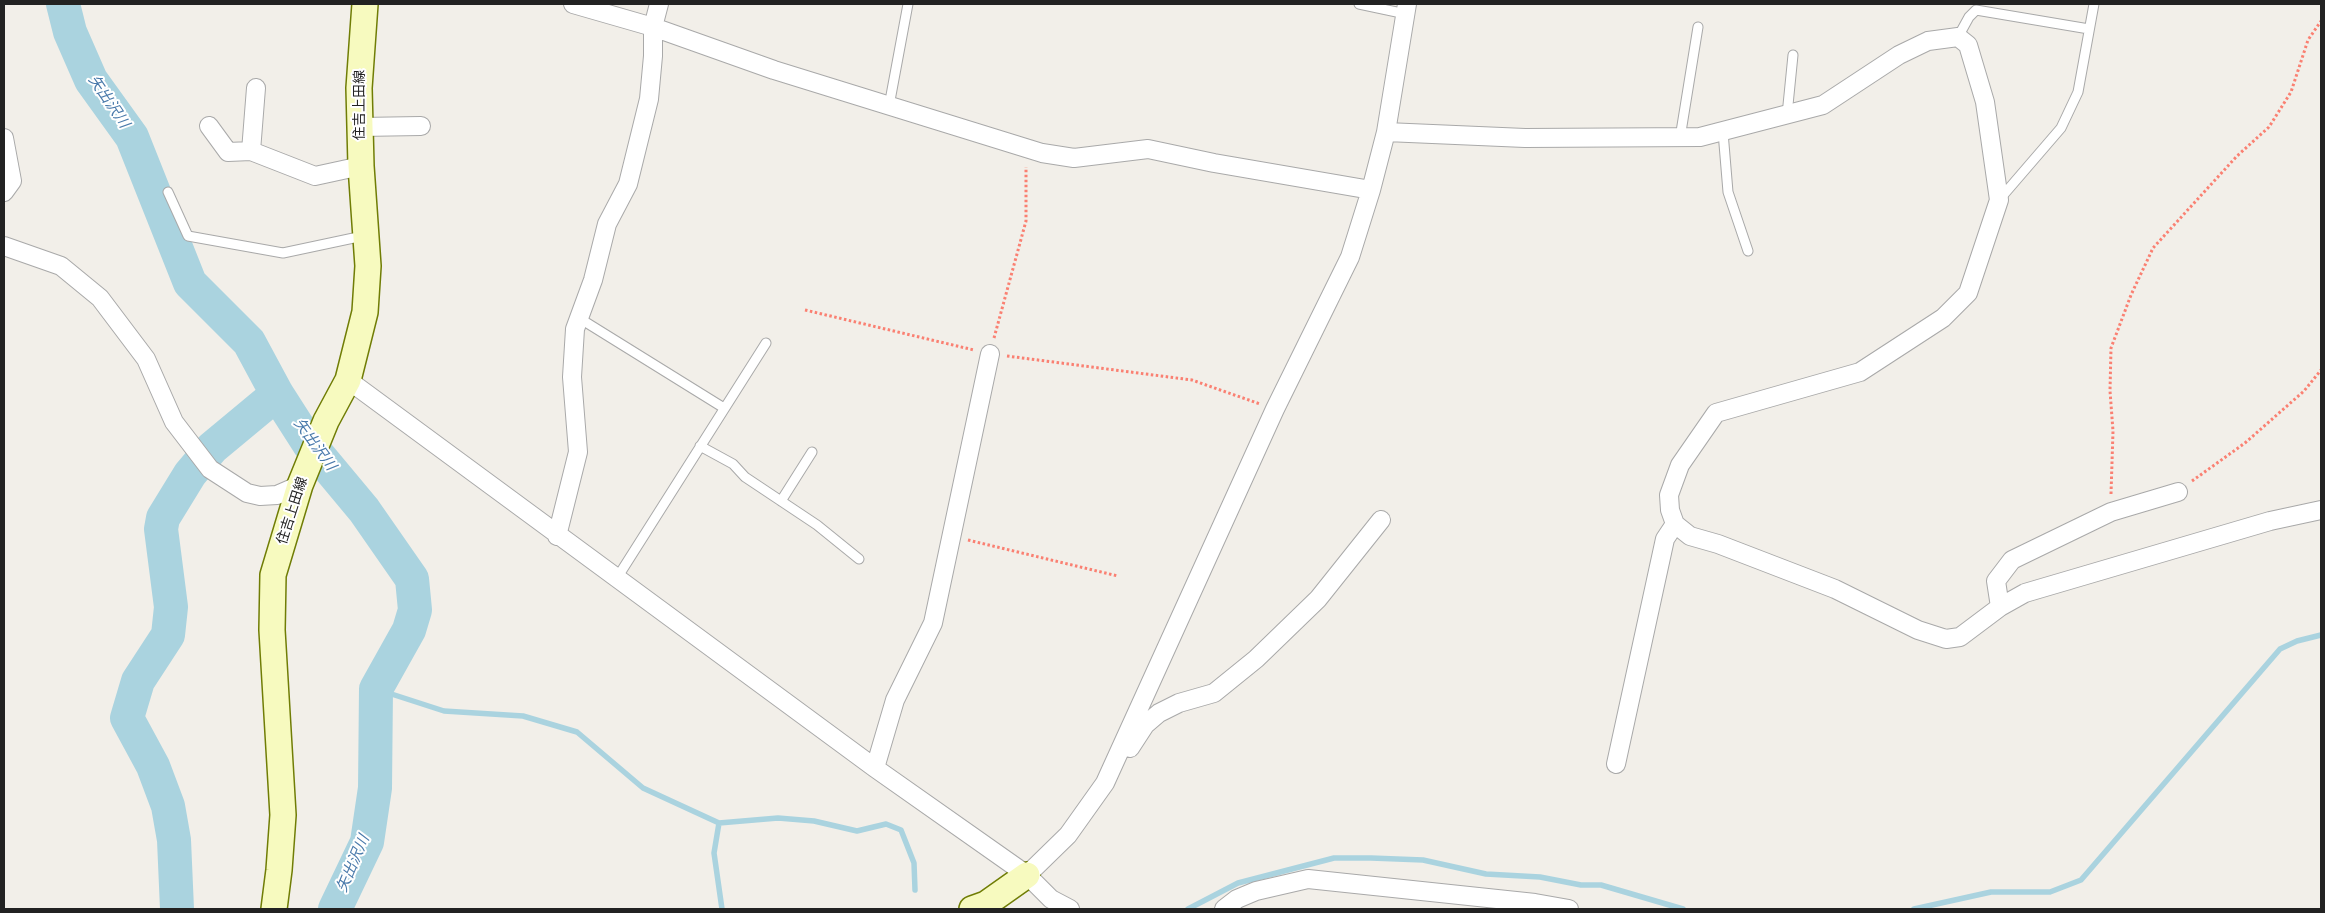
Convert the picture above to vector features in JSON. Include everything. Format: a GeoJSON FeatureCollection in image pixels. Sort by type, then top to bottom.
{"type":"FeatureCollection","features":[{"type":"Feature","properties":{"kind":"main road","name":"住吉上田線"},"geometry":{"type":"LineString","coordinates":[[274,909],[280,870],[283,815],[272,630],[273,574],[304,475],[326,421],[348,380],[365,312],[368,266],[361,166],[359,88],[365,4]]}},
{"type":"Feature","properties":{"kind":"main road"},"geometry":{"type":"LineString","coordinates":[[972,909],[986,904],[1027,876]]}},
{"type":"Feature","properties":{"kind":"street"},"geometry":{"type":"LineString","coordinates":[[573,4],[654,27],[774,70],[1042,153],[1074,158],[1148,149],[1214,164],[1371,190]]}},
{"type":"Feature","properties":{"kind":"street"},"geometry":{"type":"LineString","coordinates":[[558,536],[578,452],[572,377],[575,330],[593,280],[607,224],[628,184],[649,99],[654,56],[654,27],[659,4]]}},
{"type":"Feature","properties":{"kind":"street"},"geometry":{"type":"LineString","coordinates":[[1027,876],[1068,836],[1105,783],[1274,409],[1350,257],[1371,190],[1386,132],[1407,9]]}},
{"type":"Feature","properties":{"kind":"street"},"geometry":{"type":"LineString","coordinates":[[1386,132],[1525,138],[1700,137],[1823,105],[1899,56],[1928,41],[1958,37],[1968,45],[1984,102],[1999,200],[1968,293],[1943,318],[1860,372],[1716,413],[1680,465],[1677,473],[1669,495],[1670,510],[1675,524],[1690,536],[1718,544],[1835,589],[1918,630],[1946,639],[1960,637],[2000,607],[2025,593],[2270,521],[2321,510]]}},
{"type":"Feature","properties":{"kind":"street"},"geometry":{"type":"LineString","coordinates":[[251,152],[256,88]]}},
{"type":"Feature","properties":{"kind":"street"},"geometry":{"type":"LineString","coordinates":[[209,126],[228,152],[251,152],[315,176],[361,166]]}},
{"type":"Feature","properties":{"kind":"street"},"geometry":{"type":"LineString","coordinates":[[360,127],[421,126]]}},
{"type":"Feature","properties":{"kind":"street"},"geometry":{"type":"LineString","coordinates":[[4,138],[12,181],[4,192]]}},
{"type":"Feature","properties":{"kind":"street"},"geometry":{"type":"LineString","coordinates":[[4,246],[62,266],[100,298],[146,359],[174,422],[204,462],[247,493],[260,496],[277,495],[304,475]]}},
{"type":"Feature","properties":{"kind":"street"},"geometry":{"type":"LineString","coordinates":[[875,768],[895,700],[933,622],[990,354]]}},
{"type":"Feature","properties":{"kind":"street"},"geometry":{"type":"LineString","coordinates":[[348,380],[875,768],[1027,876],[1051,899],[1070,909]]}},
{"type":"Feature","properties":{"kind":"street"},"geometry":{"type":"LineString","coordinates":[[2000,607],[1996,581],[2012,560],[2111,512],[2178,492]]}},
{"type":"Feature","properties":{"kind":"street"},"geometry":{"type":"LineString","coordinates":[[1119,751],[1126,752],[1135,743],[1145,725],[1159,713],[1179,703],[1214,693],[1256,659],[1318,599],[1381,520]]}},
{"type":"Feature","properties":{"kind":"street"},"geometry":{"type":"LineString","coordinates":[[1616,764],[1666,538],[1675,524]]}},
{"type":"Feature","properties":{"kind":"street"},"geometry":{"type":"LineString","coordinates":[[1224,909],[1236,899],[1256,891],[1308,879],[1535,903],[1569,909]]}},
{"type":"Feature","properties":{"kind":"lane"},"geometry":{"type":"LineString","coordinates":[[889,106],[908,4]]}},
{"type":"Feature","properties":{"kind":"lane"},"geometry":{"type":"LineString","coordinates":[[1359,4],[1407,9]]}},
{"type":"Feature","properties":{"kind":"lane"},"geometry":{"type":"LineString","coordinates":[[1999,200],[2061,128],[2078,92],[2094,4]]}},
{"type":"Feature","properties":{"kind":"lane"},"geometry":{"type":"LineString","coordinates":[[1958,37],[1969,16],[1976,10],[2089,29]]}},
{"type":"Feature","properties":{"kind":"lane"},"geometry":{"type":"LineString","coordinates":[[1680,138],[1698,27]]}},
{"type":"Feature","properties":{"kind":"lane"},"geometry":{"type":"LineString","coordinates":[[1788,115],[1793,55]]}},
{"type":"Feature","properties":{"kind":"lane"},"geometry":{"type":"LineString","coordinates":[[1723,132],[1728,192],[1748,251]]}},
{"type":"Feature","properties":{"kind":"lane"},"geometry":{"type":"LineString","coordinates":[[168,192],[188,236],[283,253],[366,236]]}},
{"type":"Feature","properties":{"kind":"lane"},"geometry":{"type":"LineString","coordinates":[[579,318],[724,408]]}},
{"type":"Feature","properties":{"kind":"lane"},"geometry":{"type":"LineString","coordinates":[[617,578],[766,343]]}},
{"type":"Feature","properties":{"kind":"lane"},"geometry":{"type":"LineString","coordinates":[[700,446],[733,464],[745,477],[817,525],[859,559]]}},
{"type":"Feature","properties":{"kind":"lane"},"geometry":{"type":"LineString","coordinates":[[781,501],[812,452]]}},
{"type":"Feature","properties":{"kind":"path"},"geometry":{"type":"LineString","coordinates":[[2111,512],[2113,431],[2110,391],[2112,348],[2131,296],[2153,248],[2237,156],[2269,127],[2291,92],[2308,40],[2321,21]]}},
{"type":"Feature","properties":{"kind":"path"},"geometry":{"type":"LineString","coordinates":[[990,354],[1026,221],[1026,148]]}},
{"type":"Feature","properties":{"kind":"path"},"geometry":{"type":"LineString","coordinates":[[805,310],[990,354],[1192,380],[1274,409]]}},
{"type":"Feature","properties":{"kind":"path"},"geometry":{"type":"LineString","coordinates":[[2178,492],[2245,443],[2304,391],[2321,370]]}},
{"type":"Feature","properties":{"kind":"path"},"geometry":{"type":"LineString","coordinates":[[951,536],[1118,576]]}},
{"type":"Feature","properties":{"kind":"waterway","name":"矢出沢川"},"geometry":{"type":"LineString","coordinates":[[63,4],[70,32],[91,80],[132,137],[190,283],[249,342],[277,394],[309,444],[364,510],[412,579],[415,610],[409,630],[376,689],[375,788],[367,842],[335,909]]}},
{"type":"Feature","properties":{"kind":"waterway"},"geometry":{"type":"LineString","coordinates":[[177,909],[174,840],[168,806],[153,766],[127,718],[138,681],[168,635],[171,607],[161,529],[163,518],[190,474],[212,448],[277,394]]}},
{"type":"Feature","properties":{"kind":"waterway"},"geometry":{"type":"LineString","coordinates":[[1914,909],[1991,892],[2050,892],[2081,880],[2280,649],[2297,641],[2321,635]]}},
{"type":"Feature","properties":{"kind":"waterway"},"geometry":{"type":"LineString","coordinates":[[376,689],[444,711],[523,716],[577,732],[643,788],[719,823],[778,818],[814,821],[857,831],[886,824],[901,830],[914,863],[915,890]]}},
{"type":"Feature","properties":{"kind":"waterway"},"geometry":{"type":"LineString","coordinates":[[719,823],[714,853],[722,909]]}},
{"type":"Feature","properties":{"kind":"waterway"},"geometry":{"type":"LineString","coordinates":[[1188,909],[1238,883],[1334,858],[1423,860],[1486,874],[1540,877],[1581,885],[1601,885],[1683,909]]}}]}
